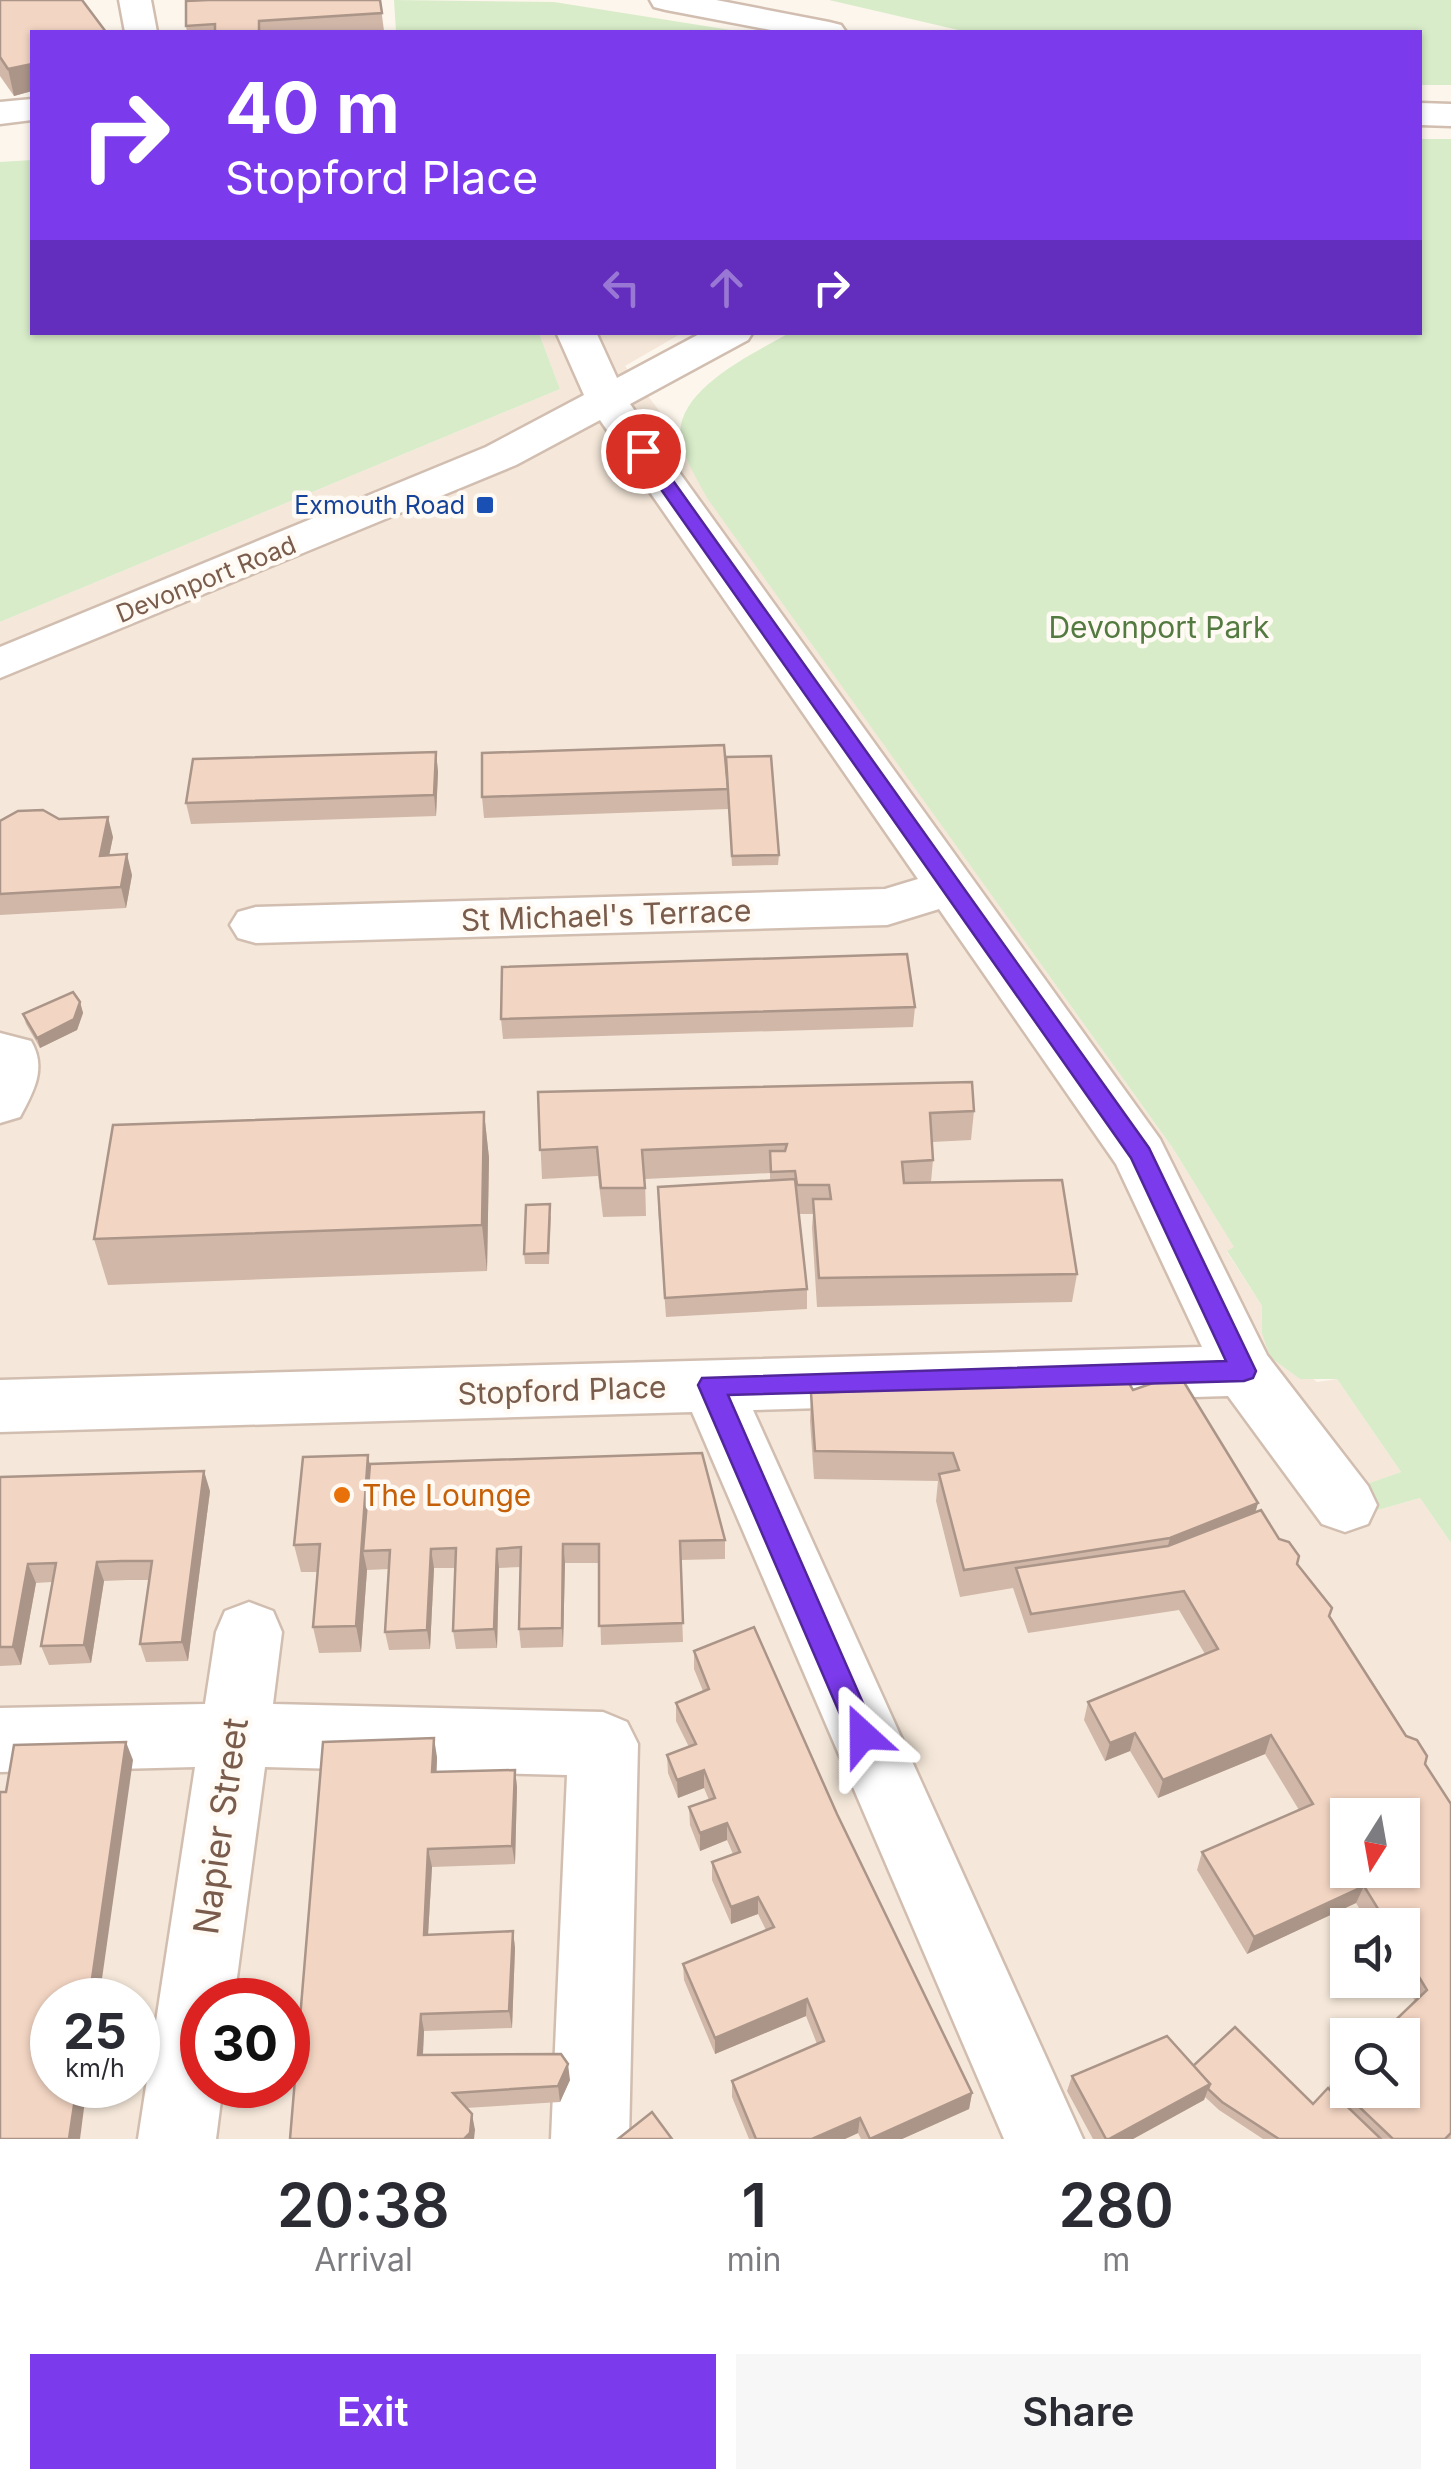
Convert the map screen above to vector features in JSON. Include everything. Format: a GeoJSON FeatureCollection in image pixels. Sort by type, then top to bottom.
{"type":"FeatureCollection","features":[{"type":"Feature","properties":{"kind":"street"},"geometry":{"type":"LineString","coordinates":[[135,0],[141,30]]}},
{"type":"Feature","properties":{"kind":"street"},"geometry":{"type":"LineString","coordinates":[[666,0],[818,30]]}},
{"type":"Feature","properties":{"kind":"street"},"geometry":{"type":"LineString","coordinates":[[0,113],[30,110]]}},
{"type":"Feature","properties":{"kind":"street"},"geometry":{"type":"LineString","coordinates":[[1422,114],[1451,115]]}},
{"type":"Feature","properties":{"kind":"street"},"geometry":{"type":"LineString","coordinates":[[577,335],[607,400],[1140,1154],[1244,1371],[1345,1505]]}},
{"type":"Feature","properties":{"kind":"street","name":"Devonport Road"},"geometry":{"type":"LineString","coordinates":[[0,664],[454,477],[728,335]]}},
{"type":"Feature","properties":{"kind":"street","name":"St Michael's Terrace"},"geometry":{"type":"LineString","coordinates":[[256,925],[887,907],[953,886]]}},
{"type":"Feature","properties":{"kind":"street"},"geometry":{"type":"LineString","coordinates":[[0,1053],[12,1055],[9,1086],[0,1102]]}},
{"type":"Feature","properties":{"kind":"street","name":"Stopford Place"},"geometry":{"type":"LineString","coordinates":[[0,1406],[1244,1371]]}},
{"type":"Feature","properties":{"kind":"street"},"geometry":{"type":"LineString","coordinates":[[711,1385],[985,2014],[1044,2139]]}},
{"type":"Feature","properties":{"kind":"street","name":"Napier Street"},"geometry":{"type":"LineString","coordinates":[[177,2139],[249,1632]]}},
{"type":"Feature","properties":{"kind":"street"},"geometry":{"type":"LineString","coordinates":[[0,1740],[232,1736],[602,1744],[590,2139]]}},
{"type":"Feature","properties":{"kind":"shaded area"},"geometry":{"type":"Polygon","coordinates":[[[540,335],[679,335],[625,366],[680,438],[708,498],[1172,1147],[1235,1248],[1227,1252],[1262,1306],[1262,1333],[1317,1382],[1337,1379],[1401,1472],[1362,1486],[1378,1510],[1420,1498],[1451,1543],[1451,2139],[0,2139],[0,622],[560,389],[540,335]]]}},
{"type":"Feature","properties":{"kind":"green space"},"geometry":{"type":"Polygon","coordinates":[[[394,0],[554,2],[730,30],[396,30],[394,0]]]}},
{"type":"Feature","properties":{"kind":"green space"},"geometry":{"type":"Polygon","coordinates":[[[829,0],[1451,0],[1451,85],[1422,85],[1422,30],[958,30],[829,0]]]}},
{"type":"Feature","properties":{"kind":"green space","name":"Devonport Park"},"geometry":{"type":"Polygon","coordinates":[[[1422,139],[1451,139],[1451,1543],[1420,1498],[1378,1510],[1361,1486],[1401,1472],[1337,1379],[1300,1379],[1270,1357],[1262,1333],[1262,1306],[1227,1251],[1234,1247],[1172,1147],[707,498],[681,442],[681,424],[701,391],[736,363],[785,335],[1422,335],[1422,139]]]}},
{"type":"Feature","properties":{"kind":"green space"},"geometry":{"type":"Polygon","coordinates":[[[30,160],[30,335],[540,335],[560,389],[0,622],[0,162],[30,160]]]}},
{"type":"Feature","properties":{"kind":"building"},"geometry":{"type":"Polygon","coordinates":[[[0,0],[82,0],[104,30],[30,30],[30,64],[8,69],[0,57],[0,0]]]}},
{"type":"Feature","properties":{"kind":"building"},"geometry":{"type":"Polygon","coordinates":[[[380,0],[382,13],[259,21],[259,30],[215,30],[215,24],[186,26],[186,1],[380,0]]]}},
{"type":"Feature","properties":{"kind":"building"},"geometry":{"type":"Polygon","coordinates":[[[724,745],[728,789],[482,797],[482,753],[724,745]]]}},
{"type":"Feature","properties":{"kind":"building"},"geometry":{"type":"Polygon","coordinates":[[[436,752],[434,795],[186,803],[193,759],[436,752]]]}},
{"type":"Feature","properties":{"kind":"building"},"geometry":{"type":"Polygon","coordinates":[[[771,756],[779,855],[732,856],[726,757],[771,756]]]}},
{"type":"Feature","properties":{"kind":"building"},"geometry":{"type":"Polygon","coordinates":[[[43,810],[59,819],[108,817],[100,856],[127,854],[121,887],[0,894],[0,821],[18,811],[43,810]]]}},
{"type":"Feature","properties":{"kind":"building"},"geometry":{"type":"Polygon","coordinates":[[[907,954],[915,1007],[501,1019],[502,967],[907,954]]]}},
{"type":"Feature","properties":{"kind":"building"},"geometry":{"type":"Polygon","coordinates":[[[73,992],[80,1002],[74,1019],[37,1038],[23,1014],[73,992]]]}},
{"type":"Feature","properties":{"kind":"building"},"geometry":{"type":"Polygon","coordinates":[[[972,1082],[974,1111],[930,1113],[933,1160],[902,1162],[904,1183],[1062,1180],[1077,1274],[819,1278],[813,1199],[831,1199],[829,1185],[797,1185],[795,1171],[771,1172],[770,1151],[785,1151],[787,1144],[642,1150],[645,1188],[601,1188],[597,1147],[540,1150],[538,1092],[972,1082]]]}},
{"type":"Feature","properties":{"kind":"building"},"geometry":{"type":"Polygon","coordinates":[[[484,1112],[482,1225],[94,1239],[113,1125],[484,1112]]]}},
{"type":"Feature","properties":{"kind":"building"},"geometry":{"type":"Polygon","coordinates":[[[795,1179],[807,1289],[665,1298],[658,1187],[795,1179]]]}},
{"type":"Feature","properties":{"kind":"building"},"geometry":{"type":"Polygon","coordinates":[[[550,1204],[548,1253],[524,1254],[526,1205],[550,1204]]]}},
{"type":"Feature","properties":{"kind":"building"},"geometry":{"type":"Polygon","coordinates":[[[1179,1374],[1258,1503],[1170,1538],[964,1570],[939,1474],[959,1470],[953,1453],[815,1451],[811,1393],[1127,1380],[1133,1390],[1179,1374]]]}},
{"type":"Feature","properties":{"kind":"building"},"geometry":{"type":"Polygon","coordinates":[[[702,1453],[725,1540],[680,1541],[683,1623],[599,1626],[599,1544],[563,1544],[562,1628],[519,1629],[521,1547],[497,1549],[494,1629],[453,1631],[456,1548],[431,1549],[427,1630],[385,1632],[390,1550],[363,1551],[370,1464],[702,1453]]]}},
{"type":"Feature","properties":{"kind":"building"},"geometry":{"type":"Polygon","coordinates":[[[368,1455],[356,1626],[313,1627],[320,1544],[294,1545],[303,1457],[368,1455]]]}},
{"type":"Feature","properties":{"kind":"building"},"geometry":{"type":"Polygon","coordinates":[[[204,1471],[182,1642],[140,1644],[152,1561],[122,1561],[97,1562],[84,1645],[41,1646],[56,1563],[28,1564],[13,1647],[0,1647],[0,1477],[204,1471]]]}},
{"type":"Feature","properties":{"kind":"building"},"geometry":{"type":"Polygon","coordinates":[[[1261,1510],[1279,1539],[1289,1542],[1299,1556],[1297,1564],[1332,1608],[1329,1616],[1406,1736],[1417,1740],[1427,1756],[1425,1764],[1451,1804],[1451,2133],[1445,2139],[1393,2139],[1360,2108],[1420,2108],[1420,2018],[1398,2018],[1427,1990],[1420,1979],[1420,1908],[1378,1908],[1365,1888],[1420,1888],[1420,1798],[1330,1798],[1330,1888],[1360,1888],[1254,1937],[1202,1852],[1313,1804],[1271,1735],[1163,1780],[1135,1733],[1110,1743],[1088,1702],[1218,1649],[1184,1591],[1031,1614],[1016,1568],[1168,1546],[1261,1510]]]}},
{"type":"Feature","properties":{"kind":"building"},"geometry":{"type":"Polygon","coordinates":[[[754,1627],[837,1814],[972,2093],[870,2139],[860,2118],[812,2139],[756,2139],[732,2081],[824,2041],[807,1999],[715,2038],[683,1964],[774,1927],[758,1897],[731,1907],[712,1862],[740,1852],[727,1823],[700,1833],[689,1807],[715,1798],[704,1770],[677,1780],[667,1755],[696,1744],[676,1703],[709,1689],[694,1651],[754,1627]]]}},
{"type":"Feature","properties":{"kind":"building"},"geometry":{"type":"Polygon","coordinates":[[[434,1738],[432,1772],[515,1770],[512,1846],[428,1849],[424,1935],[513,1931],[509,2011],[421,2014],[418,2055],[561,2054],[568,2064],[558,2086],[453,2093],[472,2114],[470,2133],[464,2139],[290,2139],[293,2108],[310,2108],[310,1978],[303,1978],[323,1742],[434,1738]]]}},
{"type":"Feature","properties":{"kind":"building"},"geometry":{"type":"Polygon","coordinates":[[[126,1742],[92,1978],[30,1978],[30,2108],[74,2108],[69,2139],[0,2139],[0,1792],[6,1792],[14,1745],[126,1742]]]}},
{"type":"Feature","properties":{"kind":"building"},"geometry":{"type":"Polygon","coordinates":[[[1235,2027],[1313,2104],[1328,2088],[1330,2108],[1349,2108],[1381,2139],[1279,2139],[1222,2102],[1193,2066],[1235,2027]]]}},
{"type":"Feature","properties":{"kind":"building"},"geometry":{"type":"Polygon","coordinates":[[[1167,2036],[1210,2084],[1106,2139],[1072,2076],[1167,2036]]]}},
{"type":"Feature","properties":{"kind":"building"},"geometry":{"type":"Polygon","coordinates":[[[652,2112],[672,2139],[618,2139],[652,2112]]]}},
{"type":"Feature","properties":{"kind":"place","name":"Exmouth Road"},"geometry":{"type":"Point","coordinates":[485,505]}},
{"type":"Feature","properties":{"kind":"place","name":"The Lounge"},"geometry":{"type":"Point","coordinates":[342,1495]}},
{"type":"Feature","properties":{"kind":"route"},"geometry":{"type":"LineString","coordinates":[[643,451],[1140,1154],[1244,1371],[711,1385],[863,1735]]}}]}
